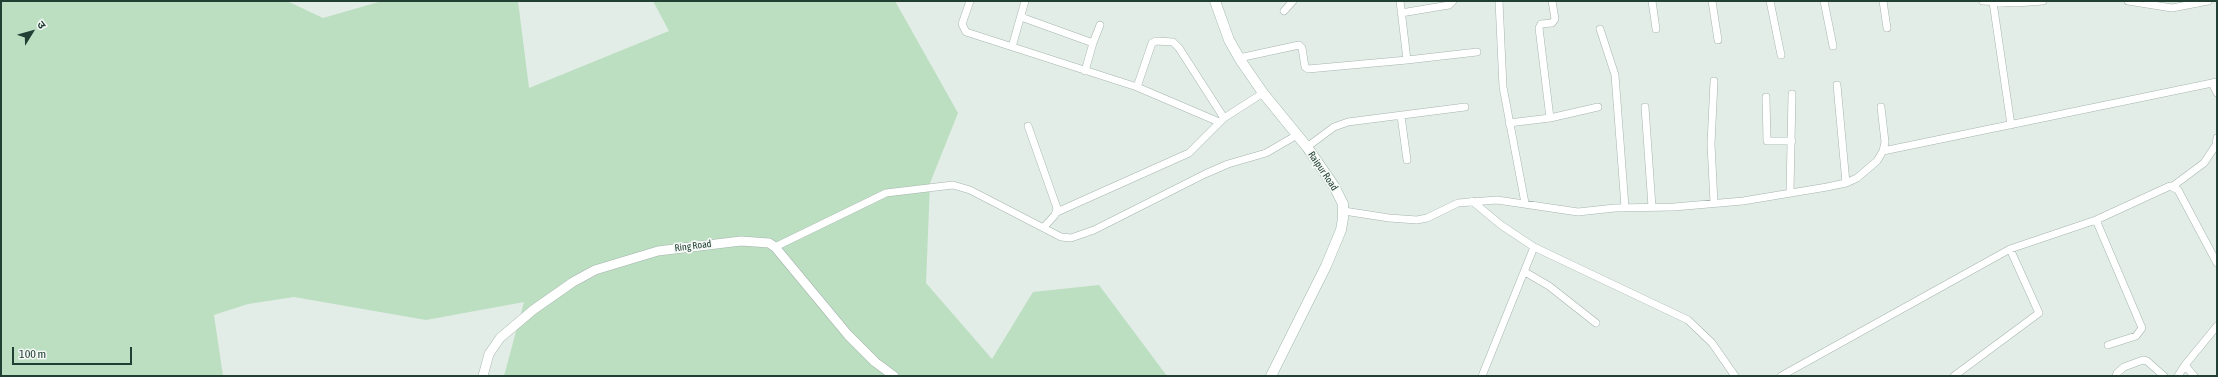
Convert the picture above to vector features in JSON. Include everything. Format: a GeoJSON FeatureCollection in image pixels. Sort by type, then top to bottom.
{"type":"FeatureCollection","features":[{"type":"Feature","properties":{"kind":"main road","name":"Raipur Road"},"geometry":{"type":"LineString","coordinates":[[1215,1],[1230,40],[1239,58],[1263,93],[1307,147],[1340,196],[1344,211],[1341,230],[1326,266],[1271,376]]}},
{"type":"Feature","properties":{"kind":"street"},"geometry":{"type":"LineString","coordinates":[[970,1],[962,24],[964,31],[1138,87],[1222,120]]}},
{"type":"Feature","properties":{"kind":"street"},"geometry":{"type":"LineString","coordinates":[[1012,47],[1025,1]]}},
{"type":"Feature","properties":{"kind":"street"},"geometry":{"type":"LineString","coordinates":[[1284,11],[1293,1]]}},
{"type":"Feature","properties":{"kind":"street"},"geometry":{"type":"LineString","coordinates":[[1400,1],[1400,13],[1407,60]]}},
{"type":"Feature","properties":{"kind":"street"},"geometry":{"type":"LineString","coordinates":[[1400,13],[1449,4],[1454,1]]}},
{"type":"Feature","properties":{"kind":"street"},"geometry":{"type":"LineString","coordinates":[[1499,1],[1502,80],[1525,203]]}},
{"type":"Feature","properties":{"kind":"street"},"geometry":{"type":"LineString","coordinates":[[1550,118],[1539,28],[1542,24],[1552,23],[1555,20],[1552,1]]}},
{"type":"Feature","properties":{"kind":"street"},"geometry":{"type":"LineString","coordinates":[[1652,1],[1656,30]]}},
{"type":"Feature","properties":{"kind":"street"},"geometry":{"type":"LineString","coordinates":[[1712,1],[1718,40]]}},
{"type":"Feature","properties":{"kind":"street"},"geometry":{"type":"LineString","coordinates":[[1770,1],[1781,55]]}},
{"type":"Feature","properties":{"kind":"street"},"geometry":{"type":"LineString","coordinates":[[1824,1],[1833,46]]}},
{"type":"Feature","properties":{"kind":"street"},"geometry":{"type":"LineString","coordinates":[[1883,1],[1887,28]]}},
{"type":"Feature","properties":{"kind":"street"},"geometry":{"type":"LineString","coordinates":[[1983,1],[2043,1]]}},
{"type":"Feature","properties":{"kind":"street"},"geometry":{"type":"LineString","coordinates":[[2128,1],[2172,8],[2208,1]]}},
{"type":"Feature","properties":{"kind":"street"},"geometry":{"type":"LineString","coordinates":[[1995,2],[2011,125]]}},
{"type":"Feature","properties":{"kind":"street"},"geometry":{"type":"LineString","coordinates":[[1021,17],[1093,43]]}},
{"type":"Feature","properties":{"kind":"street"},"geometry":{"type":"LineString","coordinates":[[1085,71],[1100,25]]}},
{"type":"Feature","properties":{"kind":"street"},"geometry":{"type":"LineString","coordinates":[[1600,29],[1615,75],[1625,207]]}},
{"type":"Feature","properties":{"kind":"street"},"geometry":{"type":"LineString","coordinates":[[1138,87],[1150,46],[1156,41],[1171,41],[1179,48],[1222,120]]}},
{"type":"Feature","properties":{"kind":"street"},"geometry":{"type":"LineString","coordinates":[[1239,58],[1299,46],[1302,48],[1305,67],[1308,69],[1477,52]]}},
{"type":"Feature","properties":{"kind":"street"},"geometry":{"type":"LineString","coordinates":[[1714,81],[1711,144],[1714,203]]}},
{"type":"Feature","properties":{"kind":"street"},"geometry":{"type":"LineString","coordinates":[[1883,152],[2214,82],[2217,92]]}},
{"type":"Feature","properties":{"kind":"street"},"geometry":{"type":"LineString","coordinates":[[1837,85],[1846,183]]}},
{"type":"Feature","properties":{"kind":"street"},"geometry":{"type":"LineString","coordinates":[[1044,227],[1057,212],[1183,156],[1197,147],[1222,120],[1263,93]]}},
{"type":"Feature","properties":{"kind":"street"},"geometry":{"type":"LineString","coordinates":[[1790,192],[1792,94]]}},
{"type":"Feature","properties":{"kind":"street"},"geometry":{"type":"LineString","coordinates":[[1766,97],[1767,141],[1792,141]]}},
{"type":"Feature","properties":{"kind":"street"},"geometry":{"type":"LineString","coordinates":[[1307,147],[1334,127],[1362,120],[1465,107]]}},
{"type":"Feature","properties":{"kind":"street"},"geometry":{"type":"LineString","coordinates":[[1509,123],[1550,118],[1598,107]]}},
{"type":"Feature","properties":{"kind":"street"},"geometry":{"type":"LineString","coordinates":[[1644,107],[1652,207]]}},
{"type":"Feature","properties":{"kind":"street"},"geometry":{"type":"LineString","coordinates":[[1344,211],[1390,218],[1417,220],[1427,218],[1453,204],[1472,201],[1498,200],[1525,203],[1568,212],[1625,207],[1652,207],[1743,201],[1846,183],[1867,171],[1883,152],[1885,142],[1881,108]]}},
{"type":"Feature","properties":{"kind":"street"},"geometry":{"type":"LineString","coordinates":[[1401,116],[1407,160]]}},
{"type":"Feature","properties":{"kind":"street"},"geometry":{"type":"LineString","coordinates":[[1028,126],[1056,204],[1057,212]]}},
{"type":"Feature","properties":{"kind":"street"},"geometry":{"type":"LineString","coordinates":[[894,376],[875,362],[848,335],[775,247],[886,193],[953,185],[970,190],[1061,237],[1070,238],[1079,236],[1205,174],[1266,153],[1297,135]]}},
{"type":"Feature","properties":{"kind":"street"},"geometry":{"type":"LineString","coordinates":[[1782,376],[2010,249],[2096,220],[2173,186],[2204,163],[2216,145],[2217,138]]}},
{"type":"Feature","properties":{"kind":"street"},"geometry":{"type":"LineString","coordinates":[[2173,186],[2178,190],[2217,263]]}},
{"type":"Feature","properties":{"kind":"street"},"geometry":{"type":"LineString","coordinates":[[1472,201],[1496,222],[1534,247],[1688,320],[1712,343],[1735,376]]}},
{"type":"Feature","properties":{"kind":"street"},"geometry":{"type":"LineString","coordinates":[[2096,220],[2142,328],[2136,336],[2108,345]]}},
{"type":"Feature","properties":{"kind":"street","name":"Ring Road"},"geometry":{"type":"LineString","coordinates":[[483,376],[489,354],[500,338],[533,310],[595,270],[658,250],[741,240],[764,242],[775,247]]}},
{"type":"Feature","properties":{"kind":"street"},"geometry":{"type":"LineString","coordinates":[[1482,376],[1534,247]]}},
{"type":"Feature","properties":{"kind":"street"},"geometry":{"type":"LineString","coordinates":[[1954,376],[2039,313],[2010,249]]}},
{"type":"Feature","properties":{"kind":"street"},"geometry":{"type":"LineString","coordinates":[[1525,272],[1555,290],[1596,323]]}},
{"type":"Feature","properties":{"kind":"street"},"geometry":{"type":"LineString","coordinates":[[2178,376],[2185,365],[2217,326]]}},
{"type":"Feature","properties":{"kind":"street"},"geometry":{"type":"LineString","coordinates":[[2116,376],[2117,373],[2124,367],[2143,360],[2149,363],[2164,376]]}},
{"type":"Feature","properties":{"kind":"street"},"geometry":{"type":"LineString","coordinates":[[2185,365],[2194,376]]}},
{"type":"Feature","properties":{"kind":"green space"},"geometry":{"type":"Polygon","coordinates":[[[1,1],[287,1],[323,18],[382,1],[518,1],[529,88],[669,31],[653,1],[895,1],[958,113],[930,183],[926,283],[992,359],[1033,292],[1099,285],[1167,376],[504,376],[524,302],[426,320],[294,297],[248,304],[214,315],[223,376],[1,376],[1,1]]]}}]}
